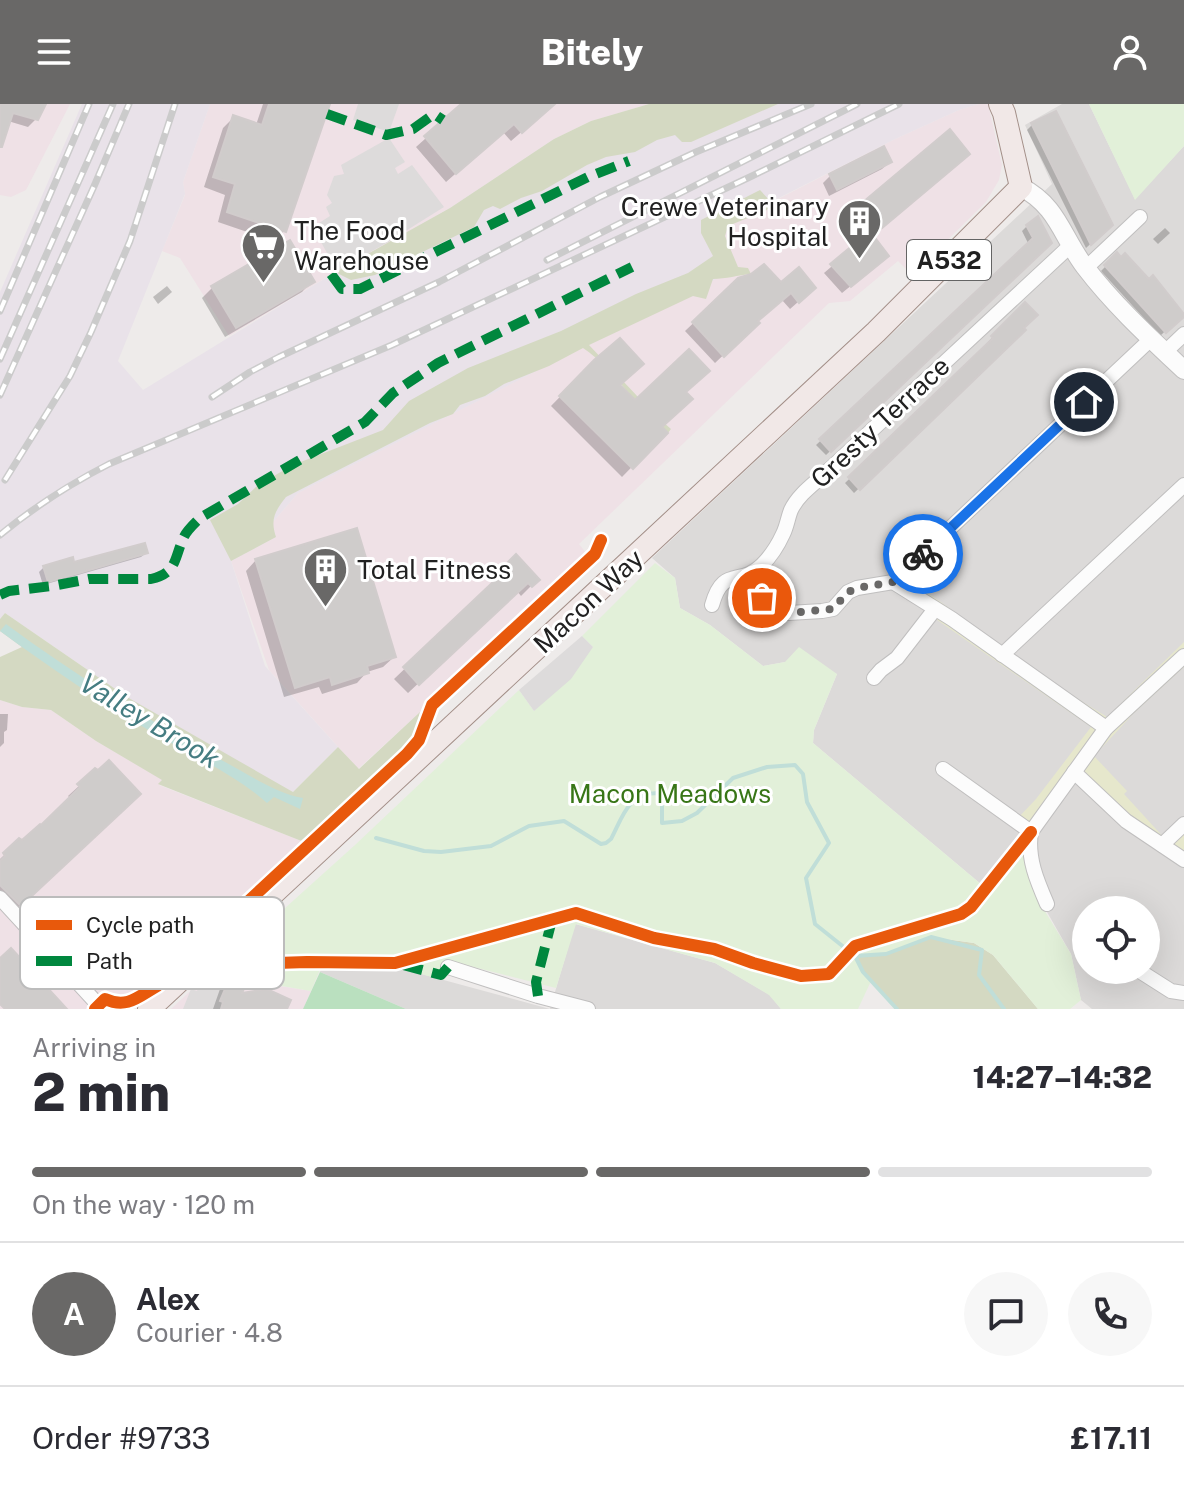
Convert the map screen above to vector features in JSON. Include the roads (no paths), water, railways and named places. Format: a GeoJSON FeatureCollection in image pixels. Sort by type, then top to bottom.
{"type":"FeatureCollection","features":[{"type":"Feature","properties":{"kind":"main road"},"geometry":{"type":"LineString","coordinates":[[1000,104],[1021,187]]}},
{"type":"Feature","properties":{"kind":"main road","name":"Macon Way"},"geometry":{"type":"LineString","coordinates":[[269,897],[876,332],[1021,187]]}},
{"type":"Feature","properties":{"kind":"main road","name":"Macon Way"},"geometry":{"type":"LineString","coordinates":[[149,1009],[170,989]]}},
{"type":"Feature","properties":{"kind":"street"},"geometry":{"type":"LineString","coordinates":[[1021,187],[1035,194],[1049,208],[1086,268],[1184,370]]}},
{"type":"Feature","properties":{"kind":"street"},"geometry":{"type":"LineString","coordinates":[[1086,268],[1140,217]]}},
{"type":"Feature","properties":{"kind":"street","name":"Gresty Terrace"},"geometry":{"type":"LineString","coordinates":[[712,605],[723,581],[734,576],[750,575],[774,551],[800,495],[1071,245]]}},
{"type":"Feature","properties":{"kind":"street"},"geometry":{"type":"LineString","coordinates":[[762,598],[789,613],[822,611],[833,609],[848,592],[857,588],[893,582],[1158,345],[1184,334]]}},
{"type":"Feature","properties":{"kind":"street"},"geometry":{"type":"LineString","coordinates":[[1002,655],[1184,485]]}},
{"type":"Feature","properties":{"kind":"street"},"geometry":{"type":"LineString","coordinates":[[893,582],[952,619],[1106,728]]}},
{"type":"Feature","properties":{"kind":"street"},"geometry":{"type":"LineString","coordinates":[[874,669],[897,658],[935,609]]}},
{"type":"Feature","properties":{"kind":"street"},"geometry":{"type":"LineString","coordinates":[[1047,904],[1035,876],[1029,846],[1031,832],[1106,728],[1184,656]]}},
{"type":"Feature","properties":{"kind":"street"},"geometry":{"type":"LineString","coordinates":[[943,769],[1031,832]]}},
{"type":"Feature","properties":{"kind":"street"},"geometry":{"type":"LineString","coordinates":[[1074,772],[1126,821],[1184,860]]}},
{"type":"Feature","properties":{"kind":"street"},"geometry":{"type":"LineString","coordinates":[[1162,845],[1184,824]]}},
{"type":"Feature","properties":{"kind":"street"},"geometry":{"type":"LineString","coordinates":[[0,898],[20,920]]}},
{"type":"Feature","properties":{"kind":"street"},"geometry":{"type":"LineString","coordinates":[[448,967],[536,1003],[588,1009]]}},
{"type":"Feature","properties":{"kind":"street"},"geometry":{"type":"LineString","coordinates":[[1156,984],[1184,993]]}},
{"type":"Feature","properties":{"kind":"street"},"geometry":{"type":"LineString","coordinates":[[84,989],[102,1009]]}},
{"type":"Feature","properties":{"kind":"water"},"geometry":{"type":"Polygon","coordinates":[[[6,624],[168,730],[263,783],[303,798],[300,809],[274,797],[267,803],[225,773],[112,708],[0,631],[6,624]]]}},
{"type":"Feature","properties":{"kind":"waterway","name":"Valley Brook"},"geometry":{"type":"LineString","coordinates":[[376,838],[424,851],[441,852],[491,846],[529,826],[564,821],[601,844],[611,839],[623,814],[640,797],[658,793],[662,823],[682,821],[697,813],[733,778],[767,767],[795,765],[803,774],[807,802],[829,843],[806,878],[815,924],[855,956],[863,972],[897,1009]]}},
{"type":"Feature","properties":{"kind":"waterway"},"geometry":{"type":"LineString","coordinates":[[855,956],[886,954],[931,937],[982,950],[979,975],[1004,1009]]}},
{"type":"Feature","properties":{"kind":"railway"},"geometry":{"type":"LineString","coordinates":[[0,311],[89,104]]}},
{"type":"Feature","properties":{"kind":"railway"},"geometry":{"type":"LineString","coordinates":[[0,359],[113,104]]}},
{"type":"Feature","properties":{"kind":"railway"},"geometry":{"type":"LineString","coordinates":[[0,395],[129,104]]}},
{"type":"Feature","properties":{"kind":"railway"},"geometry":{"type":"LineString","coordinates":[[5,480],[70,376],[91,332],[130,241],[175,104]]}},
{"type":"Feature","properties":{"kind":"railway"},"geometry":{"type":"LineString","coordinates":[[212,397],[279,357],[439,282],[600,197],[696,152],[811,104]]}},
{"type":"Feature","properties":{"kind":"railway"},"geometry":{"type":"LineString","coordinates":[[547,260],[857,104]]}},
{"type":"Feature","properties":{"kind":"railway"},"geometry":{"type":"LineString","coordinates":[[0,535],[53,496],[109,464],[392,345],[899,104]]}},
{"type":"Feature","properties":{"kind":"place","name":"Crewe Veterinary Hospital"},"geometry":{"type":"Point","coordinates":[860,260]}},
{"type":"Feature","properties":{"kind":"place","name":"The Food Warehouse"},"geometry":{"type":"Point","coordinates":[263,284]}},
{"type":"Feature","properties":{"kind":"place","name":"Total Fitness"},"geometry":{"type":"Point","coordinates":[326,608]}},
{"type":"Feature","properties":{"kind":"park label","name":"Macon Meadows"},"geometry":{"type":"Point","coordinates":[670,793]}}]}
